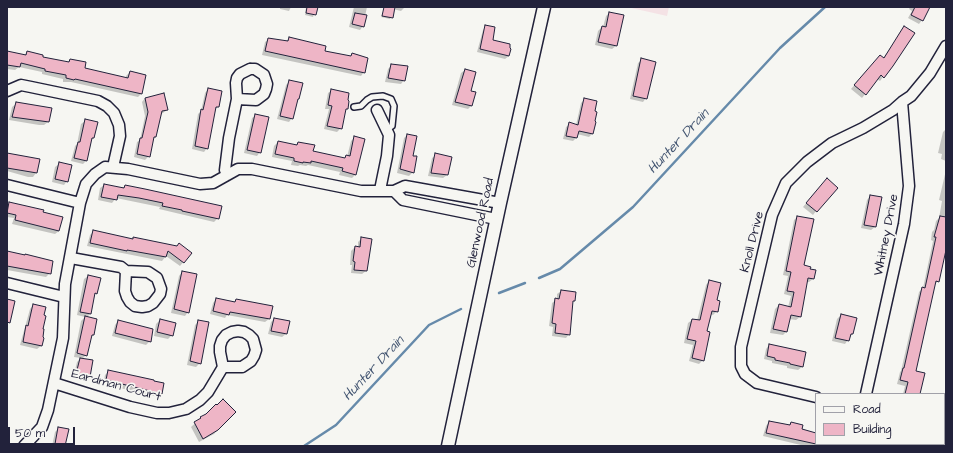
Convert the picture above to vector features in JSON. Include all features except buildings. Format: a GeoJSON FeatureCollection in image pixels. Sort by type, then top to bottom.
{"type":"FeatureCollection","features":[{"type":"Feature","properties":{"kind":"street","name":"Glenwood Road"},"geometry":{"type":"LineString","coordinates":[[448,446],[496,220],[544,7]]}},
{"type":"Feature","properties":{"kind":"street"},"geometry":{"type":"LineString","coordinates":[[902,102],[911,96],[930,73],[946,46]]}},
{"type":"Feature","properties":{"kind":"street"},"geometry":{"type":"LineString","coordinates":[[7,91],[21,85],[98,101],[106,106],[114,113],[120,131],[113,167]]}},
{"type":"Feature","properties":{"kind":"street"},"geometry":{"type":"LineString","coordinates":[[227,175],[225,170],[229,138],[237,99]]}},
{"type":"Feature","properties":{"kind":"street","name":"Whitney Drive"},"geometry":{"type":"LineString","coordinates":[[866,393],[904,224],[909,186],[902,102]]}},
{"type":"Feature","properties":{"kind":"street","name":"Knoll Drive"},"geometry":{"type":"LineString","coordinates":[[815,397],[757,383],[745,374],[741,366],[741,347],[772,214],[786,183],[807,162],[832,143],[863,128],[893,110],[902,102]]}},
{"type":"Feature","properties":{"kind":"street"},"geometry":{"type":"LineString","coordinates":[[377,110],[389,135],[388,156],[380,190]]}},
{"type":"Feature","properties":{"kind":"street"},"geometry":{"type":"LineString","coordinates":[[24,446],[42,427],[48,410],[63,338],[64,296],[80,203],[86,184],[95,174],[105,168],[113,167],[200,184],[213,183],[238,169],[252,169],[361,191],[394,191],[405,186],[500,203]]}},
{"type":"Feature","properties":{"kind":"street"},"geometry":{"type":"LineString","coordinates":[[7,185],[80,203]]}},
{"type":"Feature","properties":{"kind":"street"},"geometry":{"type":"LineString","coordinates":[[394,191],[403,200],[496,220]]}},
{"type":"Feature","properties":{"kind":"street"},"geometry":{"type":"LineString","coordinates":[[440,207],[443,192]]}},
{"type":"Feature","properties":{"kind":"street"},"geometry":{"type":"LineString","coordinates":[[71,258],[121,267],[126,271]]}},
{"type":"Feature","properties":{"kind":"street"},"geometry":{"type":"LineString","coordinates":[[7,283],[64,296]]}},
{"type":"Feature","properties":{"kind":"street","name":"Eardman Court"},"geometry":{"type":"LineString","coordinates":[[54,383],[130,407],[157,413],[169,413],[186,409],[200,400],[208,392],[223,367]]}},
{"type":"Feature","properties":{"kind":"lane"},"geometry":{"type":"LineString","coordinates":[[354,107],[361,106],[372,97],[383,96],[391,99],[394,106],[392,126],[386,130]]}},
{"type":"Feature","properties":{"kind":"shaded area"},"geometry":{"type":"Polygon","coordinates":[[[627,7],[669,7],[667,16],[627,7]]]}},
{"type":"Feature","properties":{"kind":"waterway","name":"Hunter Drain"},"geometry":{"type":"LineString","coordinates":[[539,278],[560,269],[633,207],[780,48],[825,7]]}},
{"type":"Feature","properties":{"kind":"waterway","name":"Hunter Drain"},"geometry":{"type":"LineString","coordinates":[[499,293],[525,283]]}},
{"type":"Feature","properties":{"kind":"waterway","name":"Hunter Drain"},"geometry":{"type":"LineString","coordinates":[[304,446],[336,425],[429,325],[461,309]]}}]}
